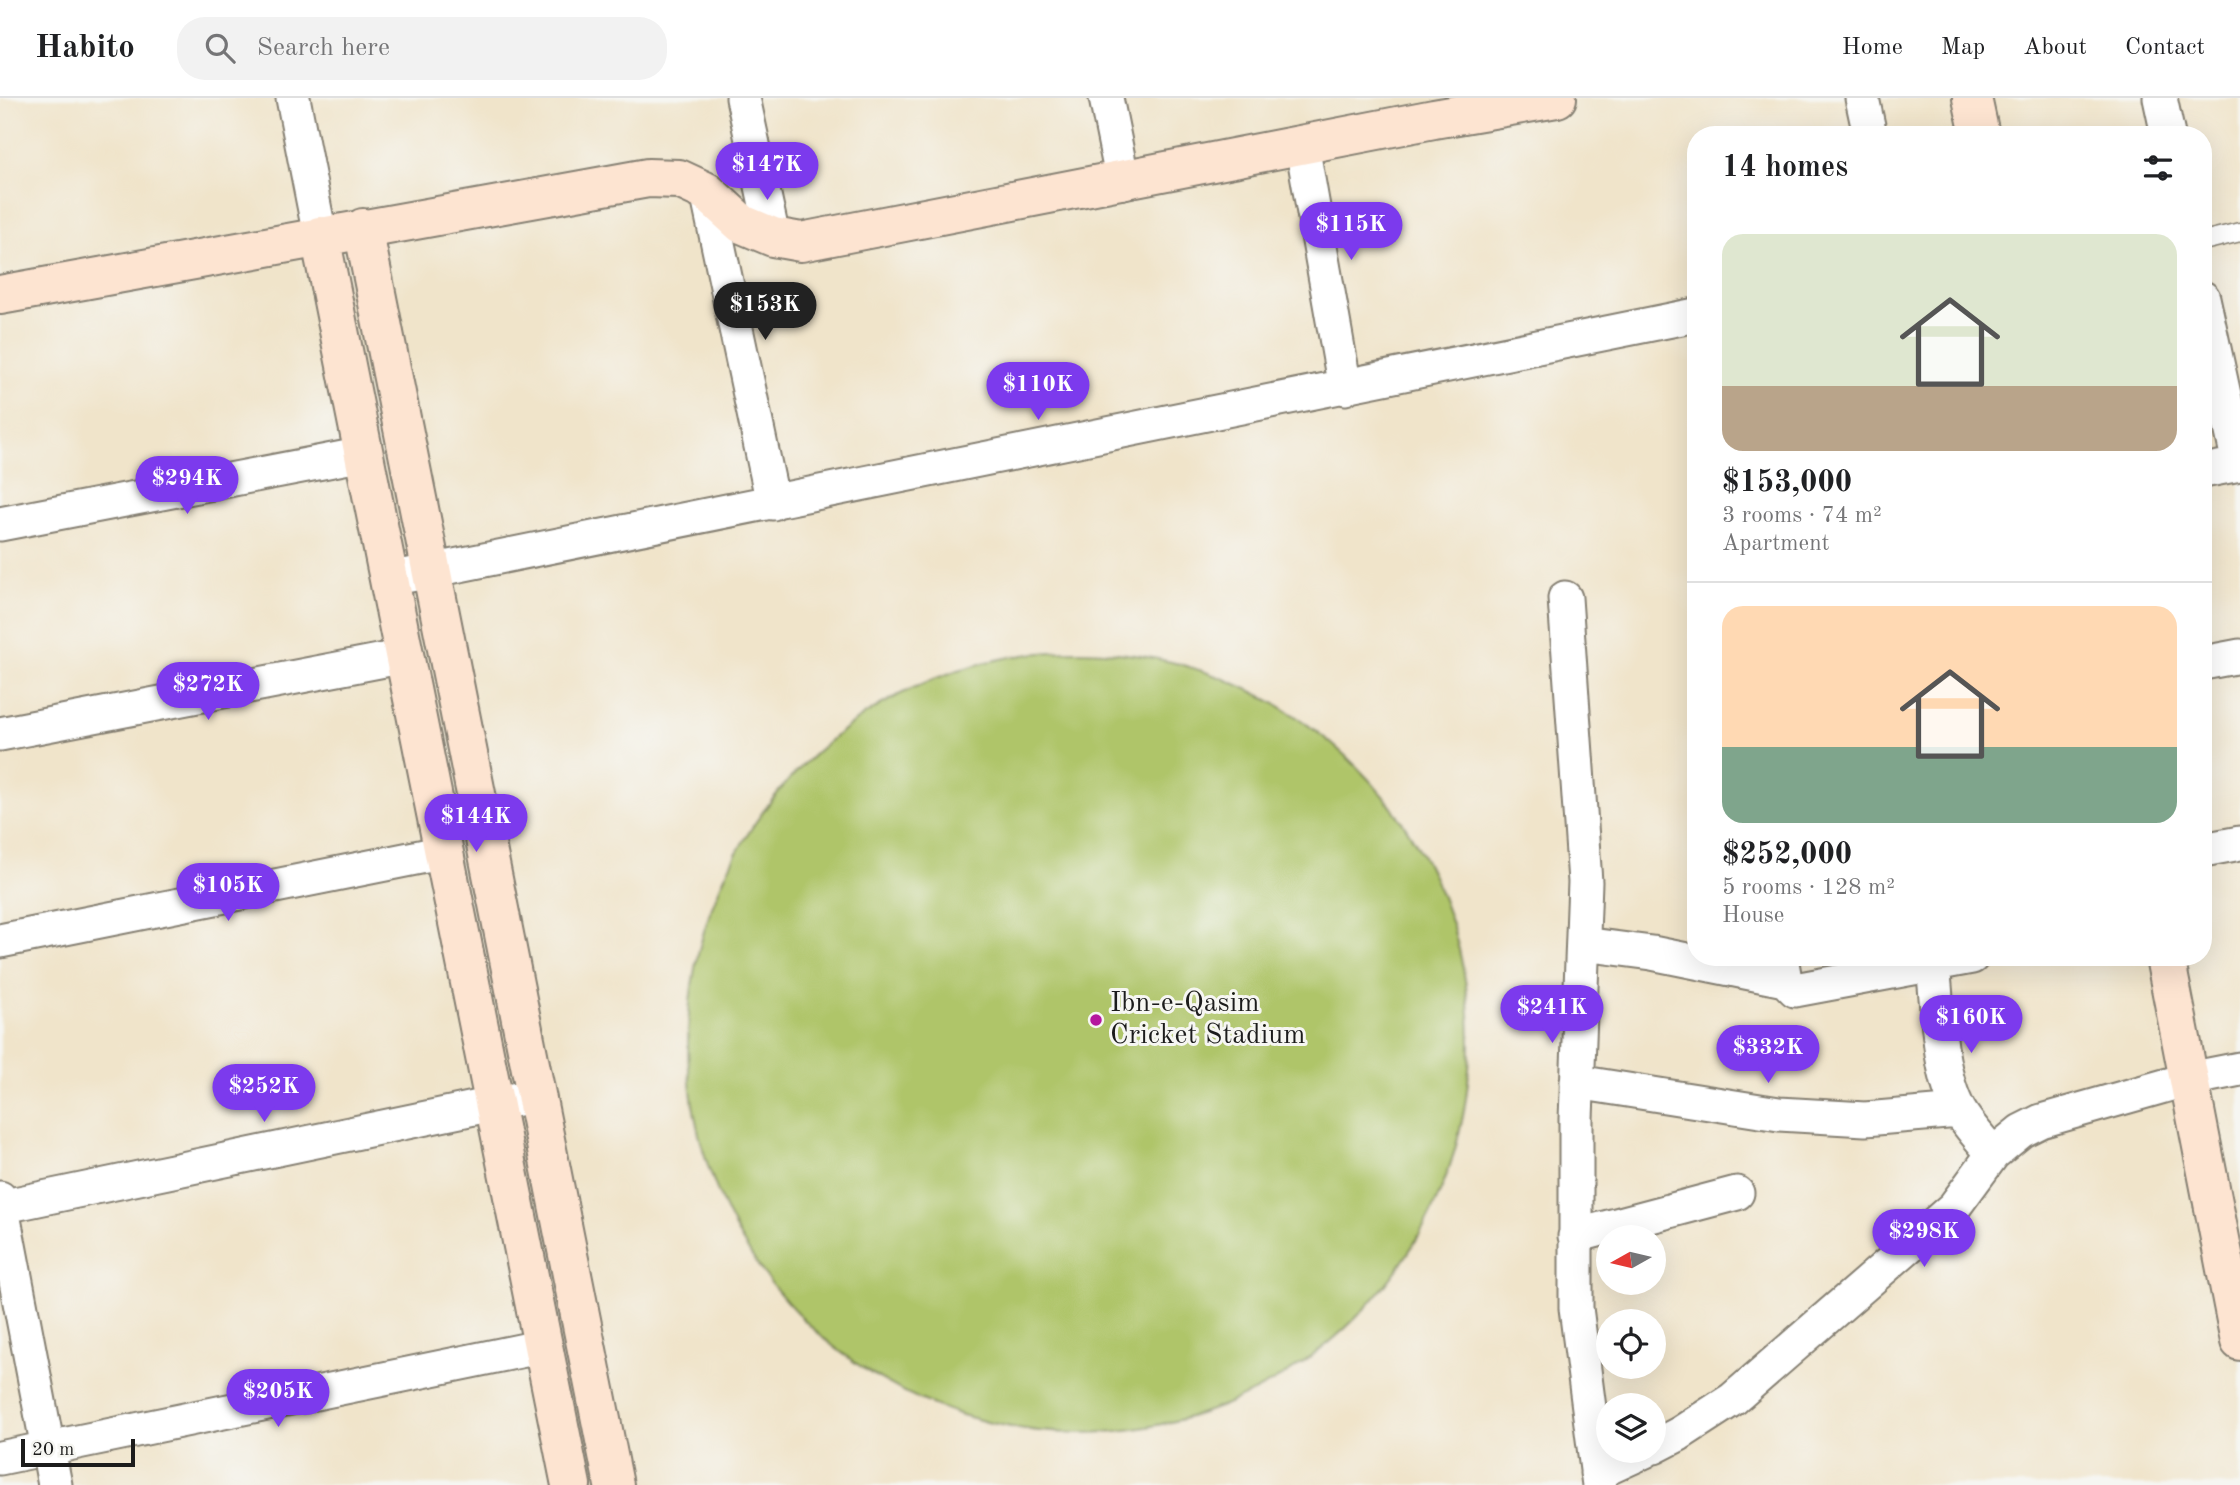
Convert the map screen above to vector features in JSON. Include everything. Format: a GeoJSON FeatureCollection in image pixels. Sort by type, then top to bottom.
{"type":"FeatureCollection","features":[{"type":"Feature","properties":{"kind":"street"},"geometry":{"type":"LineString","coordinates":[[293,98],[571,1485]]}},
{"type":"Feature","properties":{"kind":"street"},"geometry":{"type":"LineString","coordinates":[[743,98],[773,237]]}},
{"type":"Feature","properties":{"kind":"street"},"geometry":{"type":"LineString","coordinates":[[1106,98],[1123,182]]}},
{"type":"Feature","properties":{"kind":"street"},"geometry":{"type":"LineString","coordinates":[[0,295],[648,178],[679,179],[707,192],[741,224],[773,237],[801,242],[1123,182],[1303,145],[1432,108],[1557,98]]}},
{"type":"Feature","properties":{"kind":"street"},"geometry":{"type":"LineString","coordinates":[[1862,98],[1868,126]]}},
{"type":"Feature","properties":{"kind":"street"},"geometry":{"type":"LineString","coordinates":[[1972,98],[1978,126]]}},
{"type":"Feature","properties":{"kind":"street"},"geometry":{"type":"LineString","coordinates":[[2160,98],[2166,126]]}},
{"type":"Feature","properties":{"kind":"street"},"geometry":{"type":"LineString","coordinates":[[1303,145],[1345,388]]}},
{"type":"Feature","properties":{"kind":"street"},"geometry":{"type":"LineString","coordinates":[[707,192],[773,503]]}},
{"type":"Feature","properties":{"kind":"street"},"geometry":{"type":"LineString","coordinates":[[363,228],[434,570],[614,1485]]}},
{"type":"Feature","properties":{"kind":"street"},"geometry":{"type":"LineString","coordinates":[[390,579],[1687,317]]}},
{"type":"Feature","properties":{"kind":"street"},"geometry":{"type":"LineString","coordinates":[[2212,340],[2239,464],[2212,469]]}},
{"type":"Feature","properties":{"kind":"street"},"geometry":{"type":"LineString","coordinates":[[0,524],[364,454]]}},
{"type":"Feature","properties":{"kind":"street"},"geometry":{"type":"LineString","coordinates":[[1565,598],[1586,882],[1577,1082],[1576,1308],[1598,1479],[1625,1463]]}},
{"type":"Feature","properties":{"kind":"street"},"geometry":{"type":"LineString","coordinates":[[0,734],[405,656]]}},
{"type":"Feature","properties":{"kind":"street"},"geometry":{"type":"LineString","coordinates":[[2212,661],[2240,656]]}},
{"type":"Feature","properties":{"kind":"street"},"geometry":{"type":"LineString","coordinates":[[2212,848],[2240,843]]}},
{"type":"Feature","properties":{"kind":"street"},"geometry":{"type":"LineString","coordinates":[[0,940],[445,852]]}},
{"type":"Feature","properties":{"kind":"street"},"geometry":{"type":"LineString","coordinates":[[1583,944],[1687,957]]}},
{"type":"Feature","properties":{"kind":"street"},"geometry":{"type":"LineString","coordinates":[[1759,966],[1783,969],[1795,990],[1928,966]]}},
{"type":"Feature","properties":{"kind":"street"},"geometry":{"type":"LineString","coordinates":[[1933,966],[1946,1069],[1959,1111],[1993,1154]]}},
{"type":"Feature","properties":{"kind":"street"},"geometry":{"type":"LineString","coordinates":[[2167,966],[2189,1079],[2233,1272],[2240,1341]]}},
{"type":"Feature","properties":{"kind":"street"},"geometry":{"type":"LineString","coordinates":[[1666,1441],[1734,1399],[1954,1207],[1993,1154],[2021,1131],[2041,1121],[2189,1079],[2240,1069]]}},
{"type":"Feature","properties":{"kind":"street"},"geometry":{"type":"LineString","coordinates":[[1577,1082],[1779,1114],[1865,1119],[1959,1111]]}},
{"type":"Feature","properties":{"kind":"street"},"geometry":{"type":"LineString","coordinates":[[55,1485],[1,1204],[537,1095]]}},
{"type":"Feature","properties":{"kind":"street"},"geometry":{"type":"LineString","coordinates":[[1575,1236],[1737,1193]]}},
{"type":"Feature","properties":{"kind":"street"},"geometry":{"type":"LineString","coordinates":[[0,1458],[544,1346]]}},
{"type":"Feature","properties":{"kind":"lane"},"geometry":{"type":"LineString","coordinates":[[2212,239],[2240,232]]}},
{"type":"Feature","properties":{"kind":"green space"},"geometry":{"type":"Polygon","coordinates":[[[1079,651],[1155,658],[1229,681],[1296,717],[1356,765],[1404,825],[1440,892],[1463,966],[1470,1042],[1463,1118],[1440,1192],[1404,1259],[1356,1319],[1296,1367],[1229,1403],[1155,1426],[1079,1433],[1003,1426],[929,1403],[862,1367],[802,1319],[754,1259],[718,1192],[695,1118],[688,1042],[695,966],[718,892],[754,825],[802,765],[862,717],[929,681],[1003,658],[1079,651]]]}},
{"type":"Feature","properties":{"kind":"place","name":"Ibn-e-Qasim Cricket Stadium"},"geometry":{"type":"Point","coordinates":[1096,1020]}}]}
